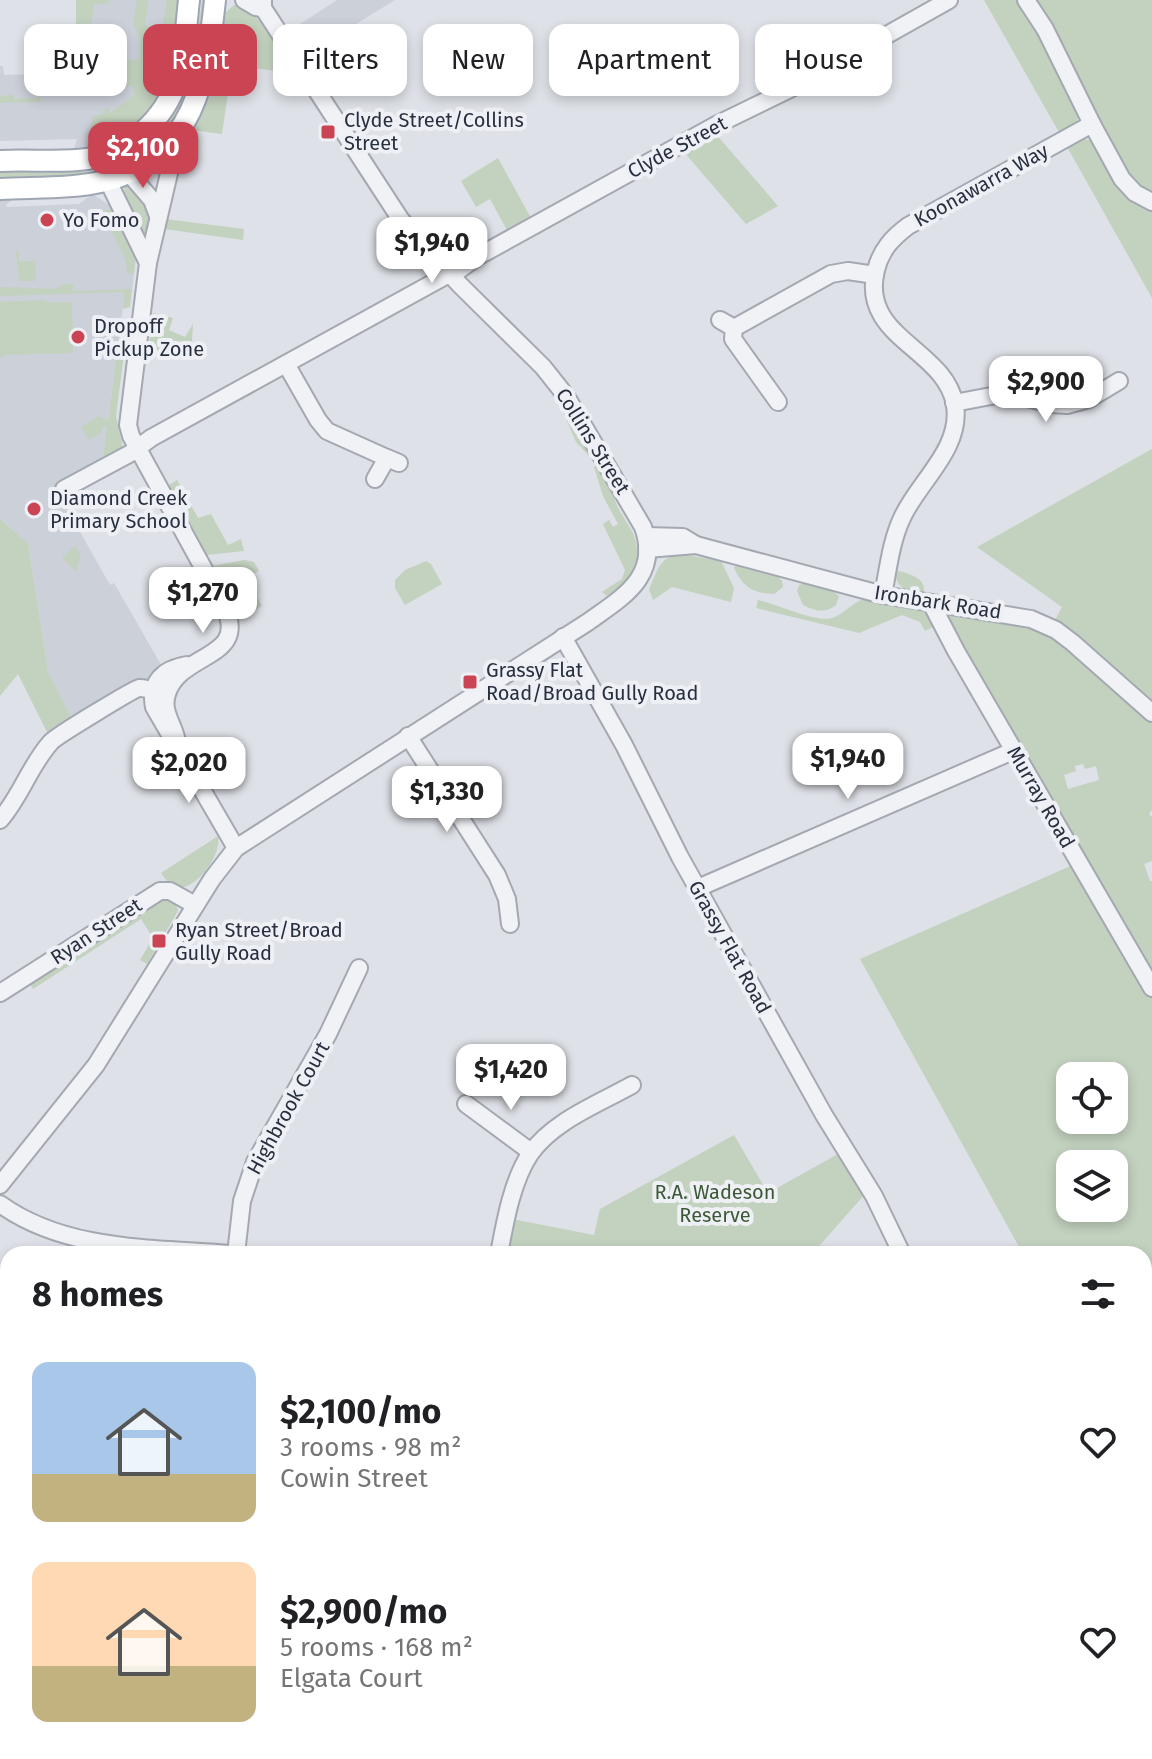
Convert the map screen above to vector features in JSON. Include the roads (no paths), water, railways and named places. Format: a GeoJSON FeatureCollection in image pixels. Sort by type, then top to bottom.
{"type":"FeatureCollection","features":[{"type":"Feature","properties":{"kind":"main road"},"geometry":{"type":"LineString","coordinates":[[0,161],[78,159],[107,154],[147,128],[177,80],[189,0]]}},
{"type":"Feature","properties":{"kind":"main road"},"geometry":{"type":"LineString","coordinates":[[0,189],[108,181],[154,157],[180,130],[202,86],[215,0]]}},
{"type":"Feature","properties":{"kind":"main road"},"geometry":{"type":"LineString","coordinates":[[107,154],[128,172]]}},
{"type":"Feature","properties":{"kind":"main road"},"geometry":{"type":"LineString","coordinates":[[107,154],[108,181]]}},
{"type":"Feature","properties":{"kind":"street","name":"Collins Street"},"geometry":{"type":"LineString","coordinates":[[244,0],[256,7],[263,4],[389,203],[450,275],[543,367],[566,396],[630,501],[647,542]]}},
{"type":"Feature","properties":{"kind":"street","name":"Clyde Street"},"geometry":{"type":"LineString","coordinates":[[64,489],[450,275],[477,257],[716,125],[798,85],[949,0]]}},
{"type":"Feature","properties":{"kind":"street"},"geometry":{"type":"LineString","coordinates":[[1026,0],[1050,38],[1092,124],[1127,184],[1135,193],[1152,202]]}},
{"type":"Feature","properties":{"kind":"street","name":"Koonawarra Way"},"geometry":{"type":"LineString","coordinates":[[875,275],[883,252],[908,226],[1092,124]]}},
{"type":"Feature","properties":{"kind":"street"},"geometry":{"type":"LineString","coordinates":[[0,820],[50,743],[63,732],[122,699],[157,694],[189,665],[224,644],[230,636],[232,624],[223,604],[129,431],[128,415],[148,263],[180,130]]}},
{"type":"Feature","properties":{"kind":"street"},"geometry":{"type":"LineString","coordinates":[[128,172],[152,200],[159,218]]}},
{"type":"Feature","properties":{"kind":"street"},"geometry":{"type":"LineString","coordinates":[[108,181],[148,263]]}},
{"type":"Feature","properties":{"kind":"street"},"geometry":{"type":"LineString","coordinates":[[778,402],[733,339],[727,324],[742,321],[831,274],[848,271],[875,275],[875,295],[886,322],[933,365],[947,383],[954,403],[955,421],[951,439],[908,505],[899,525],[883,595]]}},
{"type":"Feature","properties":{"kind":"street"},"geometry":{"type":"LineString","coordinates":[[286,364],[327,431],[393,460],[375,479]]}},
{"type":"Feature","properties":{"kind":"street"},"geometry":{"type":"LineString","coordinates":[[954,403],[1007,393],[1067,405],[1089,399],[1119,381]]}},
{"type":"Feature","properties":{"kind":"street"},"geometry":{"type":"LineString","coordinates":[[0,1185],[96,1065],[218,869],[236,848],[563,637],[634,586],[644,569],[647,542]]}},
{"type":"Feature","properties":{"kind":"street","name":"Ironbark Road"},"geometry":{"type":"LineString","coordinates":[[647,542],[696,545],[883,595],[932,605],[1003,613],[1047,625],[1073,643],[1152,713]]}},
{"type":"Feature","properties":{"kind":"street","name":"Murray Road"},"geometry":{"type":"LineString","coordinates":[[932,605],[1152,988]]}},
{"type":"Feature","properties":{"kind":"street","name":"Grassy Flat Road"},"geometry":{"type":"LineString","coordinates":[[563,637],[824,1115],[874,1196],[898,1246]]}},
{"type":"Feature","properties":{"kind":"street"},"geometry":{"type":"LineString","coordinates":[[157,694],[158,717],[177,742],[236,848]]}},
{"type":"Feature","properties":{"kind":"street"},"geometry":{"type":"LineString","coordinates":[[408,736],[501,882],[507,899],[509,924]]}},
{"type":"Feature","properties":{"kind":"street"},"geometry":{"type":"LineString","coordinates":[[698,888],[1015,750]]}},
{"type":"Feature","properties":{"kind":"street","name":"Ryan Street"},"geometry":{"type":"LineString","coordinates":[[0,993],[160,891],[170,891],[195,905]]}},
{"type":"Feature","properties":{"kind":"street","name":"Highbrook Court"},"geometry":{"type":"LineString","coordinates":[[237,1246],[239,1217],[255,1162],[333,1025],[359,968]]}},
{"type":"Feature","properties":{"kind":"street"},"geometry":{"type":"LineString","coordinates":[[501,1246],[517,1183],[531,1152],[553,1131],[632,1086]]}},
{"type":"Feature","properties":{"kind":"street"},"geometry":{"type":"LineString","coordinates":[[466,1104],[531,1152]]}},
{"type":"Feature","properties":{"kind":"street"},"geometry":{"type":"LineString","coordinates":[[0,1204],[24,1220],[63,1234],[124,1246]]}},
{"type":"Feature","properties":{"kind":"place","name":"Clyde Street/Collins Street"},"geometry":{"type":"Point","coordinates":[328,132]}},
{"type":"Feature","properties":{"kind":"place","name":"Yo Fomo"},"geometry":{"type":"Point","coordinates":[47,220]}},
{"type":"Feature","properties":{"kind":"place","name":"Dropoff Pickup Zone"},"geometry":{"type":"Point","coordinates":[78,337]}},
{"type":"Feature","properties":{"kind":"place","name":"Diamond Creek Primary School"},"geometry":{"type":"Point","coordinates":[34,509]}},
{"type":"Feature","properties":{"kind":"place","name":"Grassy Flat Road/Broad Gully Road"},"geometry":{"type":"Point","coordinates":[470,682]}},
{"type":"Feature","properties":{"kind":"place","name":"Ryan Street/Broad Gully Road"},"geometry":{"type":"Point","coordinates":[159,941]}},
{"type":"Feature","properties":{"kind":"park label","name":"R.A. Wadeson Reserve"},"geometry":{"type":"Point","coordinates":[715,1204]}}]}
